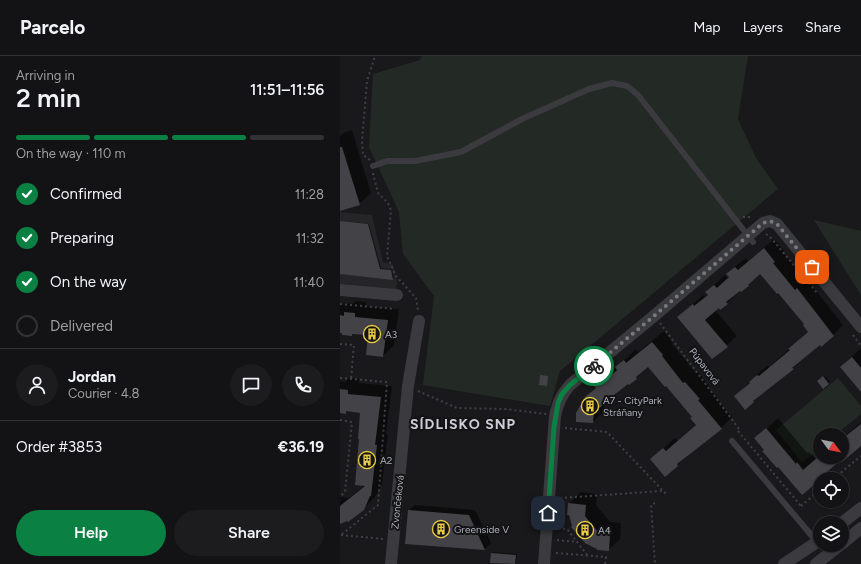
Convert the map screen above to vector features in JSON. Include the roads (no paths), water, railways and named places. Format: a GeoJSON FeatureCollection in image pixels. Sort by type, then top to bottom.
{"type":"FeatureCollection","features":[{"type":"Feature","properties":{"kind":"street"},"geometry":{"type":"LineString","coordinates":[[544,558],[555,422],[558,403],[562,394],[570,385],[754,232],[770,221],[777,224],[857,330]]}},
{"type":"Feature","properties":{"kind":"street"},"geometry":{"type":"LineString","coordinates":[[340,290],[397,296]]}},
{"type":"Feature","properties":{"kind":"street","name":"Zvončeková"},"geometry":{"type":"LineString","coordinates":[[391,564],[408,386],[419,321]]}},
{"type":"Feature","properties":{"kind":"street"},"geometry":{"type":"LineString","coordinates":[[849,517],[861,508]]}},
{"type":"Feature","properties":{"kind":"street"},"geometry":{"type":"LineString","coordinates":[[849,538],[861,528]]}},
{"type":"Feature","properties":{"kind":"street"},"geometry":{"type":"LineString","coordinates":[[784,564],[813,544]]}},
{"type":"Feature","properties":{"kind":"street"},"geometry":{"type":"LineString","coordinates":[[825,552],[828,556]]}},
{"type":"Feature","properties":{"kind":"street"},"geometry":{"type":"LineString","coordinates":[[816,564],[832,552]]}},
{"type":"Feature","properties":{"kind":"lane"},"geometry":{"type":"LineString","coordinates":[[373,166],[387,161],[415,161],[461,152],[529,116],[590,89],[612,83],[627,86],[638,95],[732,216],[754,232]]}},
{"type":"Feature","properties":{"kind":"lane"},"geometry":{"type":"LineString","coordinates":[[732,441],[792,513],[813,536]]}},
{"type":"Feature","properties":{"kind":"place","name":"A3"},"geometry":{"type":"Point","coordinates":[372,334]}},
{"type":"Feature","properties":{"kind":"place","name":"A7 - CityPark Stráňany"},"geometry":{"type":"Point","coordinates":[590,406]}},
{"type":"Feature","properties":{"kind":"place","name":"A2"},"geometry":{"type":"Point","coordinates":[367,460]}},
{"type":"Feature","properties":{"kind":"place","name":"Greenside V"},"geometry":{"type":"Point","coordinates":[441,529]}},
{"type":"Feature","properties":{"kind":"place","name":"A4"},"geometry":{"type":"Point","coordinates":[585,530]}},
{"type":"Feature","properties":{"kind":"district","name":"SÍDLISKO SNP"},"geometry":{"type":"Point","coordinates":[463,424]}}]}
